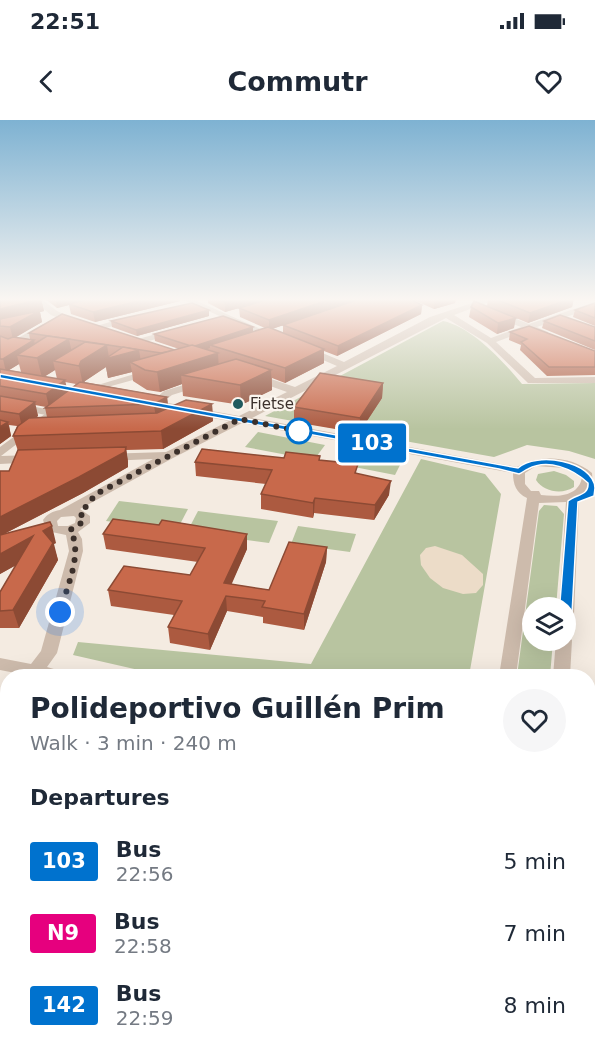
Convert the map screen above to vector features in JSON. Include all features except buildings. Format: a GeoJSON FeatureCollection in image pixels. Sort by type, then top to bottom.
{"type":"FeatureCollection","features":[{"type":"Feature","properties":{"kind":"street"},"geometry":{"type":"LineString","coordinates":[[0,342],[33,347]]}},
{"type":"Feature","properties":{"kind":"street"},"geometry":{"type":"LineString","coordinates":[[0,352],[18,342]]}},
{"type":"Feature","properties":{"kind":"street"},"geometry":{"type":"LineString","coordinates":[[138,342],[155,347]]}},
{"type":"Feature","properties":{"kind":"street"},"geometry":{"type":"LineString","coordinates":[[283,342],[344,365]]}},
{"type":"Feature","properties":{"kind":"street"},"geometry":{"type":"LineString","coordinates":[[47,524],[96,494],[169,455],[390,342]]}},
{"type":"Feature","properties":{"kind":"street"},"geometry":{"type":"LineString","coordinates":[[491,342],[532,381],[595,380]]}},
{"type":"Feature","properties":{"kind":"street"},"geometry":{"type":"LineString","coordinates":[[145,364],[156,368]]}},
{"type":"Feature","properties":{"kind":"street"},"geometry":{"type":"LineString","coordinates":[[76,390],[156,368]]}},
{"type":"Feature","properties":{"kind":"street"},"geometry":{"type":"LineString","coordinates":[[239,372],[295,391]]}},
{"type":"Feature","properties":{"kind":"street"},"geometry":{"type":"LineString","coordinates":[[0,453],[76,390],[106,373]]}},
{"type":"Feature","properties":{"kind":"street"},"geometry":{"type":"LineString","coordinates":[[155,404],[168,393],[210,381]]}},
{"type":"Feature","properties":{"kind":"street"},"geometry":{"type":"LineString","coordinates":[[76,390],[111,396]]}},
{"type":"Feature","properties":{"kind":"street"},"geometry":{"type":"LineString","coordinates":[[133,400],[519,471]]}},
{"type":"Feature","properties":{"kind":"street"},"geometry":{"type":"LineString","coordinates":[[0,403],[51,412]]}},
{"type":"Feature","properties":{"kind":"street"},"geometry":{"type":"LineString","coordinates":[[169,419],[188,410]]}},
{"type":"Feature","properties":{"kind":"street"},"geometry":{"type":"LineString","coordinates":[[8,430],[46,429]]}},
{"type":"Feature","properties":{"kind":"street"},"geometry":{"type":"LineString","coordinates":[[98,457],[169,455]]}},
{"type":"Feature","properties":{"kind":"street"},"geometry":{"type":"LineString","coordinates":[[0,460],[51,458]]}},
{"type":"Feature","properties":{"kind":"street"},"geometry":{"type":"LineString","coordinates":[[544,462],[568,465],[587,475],[594,488],[590,494],[573,501],[553,500],[534,494],[520,483],[519,471],[525,466],[544,462]]}},
{"type":"Feature","properties":{"kind":"street"},"geometry":{"type":"LineString","coordinates":[[47,524],[80,514],[96,494]]}},
{"type":"Feature","properties":{"kind":"street"},"geometry":{"type":"LineString","coordinates":[[509,669],[534,494]]}},
{"type":"Feature","properties":{"kind":"street"},"geometry":{"type":"LineString","coordinates":[[567,597],[573,501]]}},
{"type":"Feature","properties":{"kind":"street"},"geometry":{"type":"LineString","coordinates":[[47,524],[60,531],[70,530],[83,522],[83,516],[80,514]]}},
{"type":"Feature","properties":{"kind":"street"},"geometry":{"type":"LineString","coordinates":[[37,669],[49,653],[76,551],[75,539],[70,530]]}},
{"type":"Feature","properties":{"kind":"street"},"geometry":{"type":"LineString","coordinates":[[562,669],[563,651]]}},
{"type":"Feature","properties":{"kind":"street"},"geometry":{"type":"LineString","coordinates":[[0,664],[25,669]]}},
{"type":"Feature","properties":{"kind":"green space"},"geometry":{"type":"Polygon","coordinates":[[[405,342],[481,342],[522,384],[595,383],[595,459],[569,451],[527,445],[494,457],[265,416],[405,342]]]}},
{"type":"Feature","properties":{"kind":"green space"},"geometry":{"type":"Polygon","coordinates":[[[258,432],[325,445],[314,460],[245,447],[258,432]]]}},
{"type":"Feature","properties":{"kind":"green space"},"geometry":{"type":"Polygon","coordinates":[[[353,451],[402,461],[395,475],[344,465],[353,451]]]}},
{"type":"Feature","properties":{"kind":"green space"},"geometry":{"type":"Polygon","coordinates":[[[421,459],[485,474],[501,494],[470,669],[134,669],[73,655],[78,642],[311,664],[421,459]]]}},
{"type":"Feature","properties":{"kind":"green space"},"geometry":{"type":"Polygon","coordinates":[[[554,471],[574,481],[574,487],[564,491],[548,490],[536,480],[538,474],[554,471]]]}},
{"type":"Feature","properties":{"kind":"green space"},"geometry":{"type":"Polygon","coordinates":[[[119,501],[188,509],[177,530],[106,521],[119,501]]]}},
{"type":"Feature","properties":{"kind":"green space"},"geometry":{"type":"Polygon","coordinates":[[[544,505],[557,506],[564,514],[557,597],[528,597],[539,511],[544,505]]]}},
{"type":"Feature","properties":{"kind":"green space"},"geometry":{"type":"Polygon","coordinates":[[[198,511],[278,521],[269,543],[187,532],[198,511]]]}},
{"type":"Feature","properties":{"kind":"green space"},"geometry":{"type":"Polygon","coordinates":[[[298,526],[356,534],[350,552],[291,544],[298,526]]]}},
{"type":"Feature","properties":{"kind":"green space"},"geometry":{"type":"Polygon","coordinates":[[[522,638],[522,651],[552,651],[551,669],[518,669],[522,638]]]}},
{"type":"Feature","properties":{"kind":"shaded area"},"geometry":{"type":"Polygon","coordinates":[[[435,546],[462,555],[483,574],[483,585],[476,593],[463,594],[443,588],[430,578],[421,565],[420,555],[426,548],[435,546]]]}},
{"type":"Feature","properties":{"kind":"bus line","name":"103"},"geometry":{"type":"LineString","coordinates":[[0,377],[519,471],[533,463],[568,465],[587,475],[593,488],[590,494],[573,501],[567,597]]}},
{"type":"Feature","properties":{"kind":"place","name":"Fietse"},"geometry":{"type":"Point","coordinates":[238,404]}},
{"type":"Feature","properties":{"kind":"route"},"geometry":{"type":"LineString","coordinates":[[60,612],[76,551],[75,539],[70,530],[80,526],[83,522],[83,516],[80,514],[96,494],[240,419],[299,431]]}}]}
